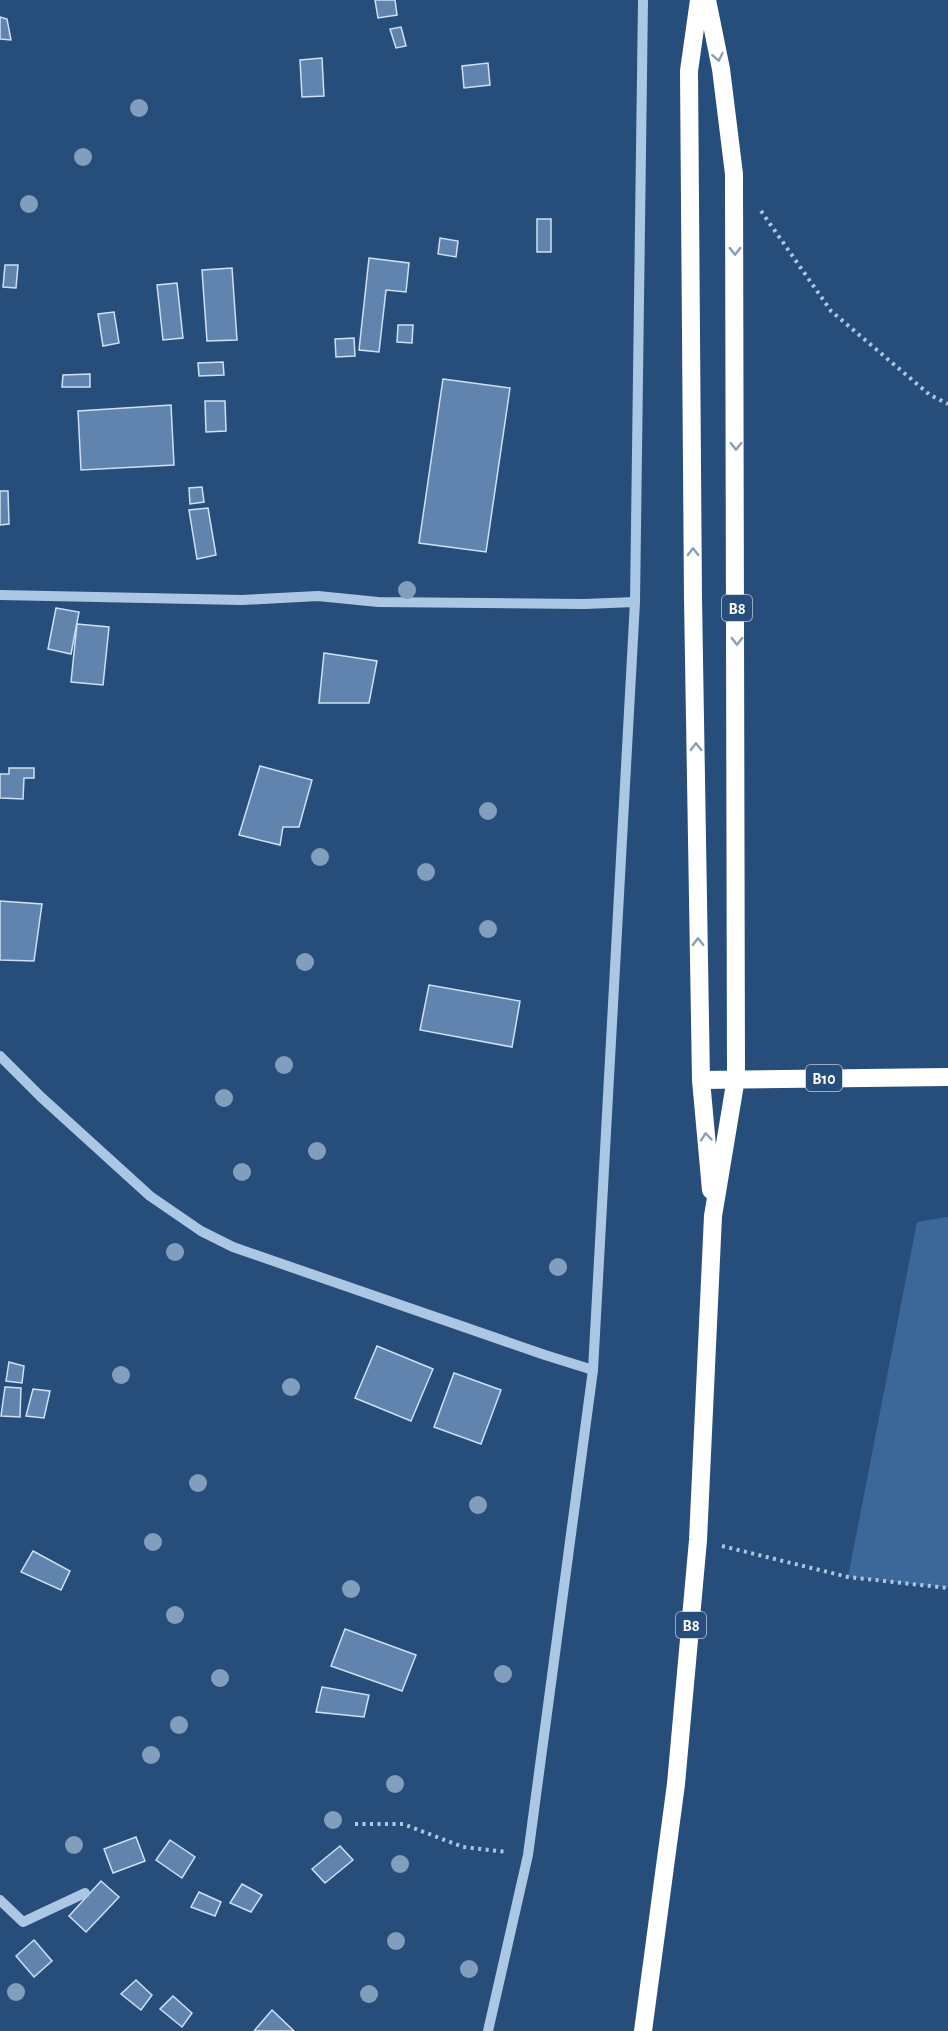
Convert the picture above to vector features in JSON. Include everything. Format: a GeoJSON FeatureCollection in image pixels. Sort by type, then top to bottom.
{"type":"FeatureCollection","features":[{"type":"Feature","properties":{"kind":"highway","name":"B8"},"geometry":{"type":"LineString","coordinates":[[699,0],[689,83],[693,574],[700,1080],[713,1216]]}},
{"type":"Feature","properties":{"kind":"highway","name":"B8"},"geometry":{"type":"LineString","coordinates":[[644,2031],[676,1784],[699,1540],[713,1216],[736,1078],[734,174],[721,69],[707,0]]}},
{"type":"Feature","properties":{"kind":"highway","name":"B10"},"geometry":{"type":"LineString","coordinates":[[700,1080],[948,1077]]}},
{"type":"Feature","properties":{"kind":"street"},"geometry":{"type":"LineString","coordinates":[[488,2031],[528,1855],[593,1370],[635,602],[643,0]]}},
{"type":"Feature","properties":{"kind":"street"},"geometry":{"type":"LineString","coordinates":[[0,595],[219,600],[318,596],[378,602],[584,604],[635,602]]}},
{"type":"Feature","properties":{"kind":"street"},"geometry":{"type":"LineString","coordinates":[[0,1056],[41,1097],[150,1196],[201,1231],[233,1247],[593,1370]]}},
{"type":"Feature","properties":{"kind":"street"},"geometry":{"type":"LineString","coordinates":[[0,1900],[23,1922],[85,1893]]}},
{"type":"Feature","properties":{"kind":"path"},"geometry":{"type":"LineString","coordinates":[[734,174],[831,311],[930,395],[948,404]]}},
{"type":"Feature","properties":{"kind":"path"},"geometry":{"type":"LineString","coordinates":[[699,1540],[848,1577],[948,1588]]}},
{"type":"Feature","properties":{"kind":"path"},"geometry":{"type":"LineString","coordinates":[[355,1824],[403,1824],[463,1847],[528,1855]]}},
{"type":"Feature","properties":{"kind":"shaded area"},"geometry":{"type":"Polygon","coordinates":[[[948,1217],[948,1588],[848,1577],[917,1222],[948,1217]]]}},
{"type":"Feature","properties":{"kind":"building"},"geometry":{"type":"Polygon","coordinates":[[[375,0],[395,0],[397,15],[378,18],[375,0]]]}},
{"type":"Feature","properties":{"kind":"building"},"geometry":{"type":"Polygon","coordinates":[[[0,17],[7,19],[11,40],[0,39],[0,17]]]}},
{"type":"Feature","properties":{"kind":"building"},"geometry":{"type":"Polygon","coordinates":[[[401,27],[406,46],[396,48],[390,29],[401,27]]]}},
{"type":"Feature","properties":{"kind":"building"},"geometry":{"type":"Polygon","coordinates":[[[322,58],[324,96],[302,97],[300,60],[322,58]]]}},
{"type":"Feature","properties":{"kind":"building"},"geometry":{"type":"Polygon","coordinates":[[[488,63],[490,85],[464,88],[462,66],[488,63]]]}},
{"type":"Feature","properties":{"kind":"building"},"geometry":{"type":"Polygon","coordinates":[[[537,219],[551,219],[551,252],[537,252],[537,219]]]}},
{"type":"Feature","properties":{"kind":"building"},"geometry":{"type":"Polygon","coordinates":[[[440,238],[458,241],[456,257],[438,254],[440,238]]]}},
{"type":"Feature","properties":{"kind":"building"},"geometry":{"type":"Polygon","coordinates":[[[369,258],[409,263],[406,292],[386,290],[379,352],[359,350],[369,258]]]}},
{"type":"Feature","properties":{"kind":"building"},"geometry":{"type":"Polygon","coordinates":[[[5,265],[18,265],[16,288],[3,287],[5,265]]]}},
{"type":"Feature","properties":{"kind":"building"},"geometry":{"type":"Polygon","coordinates":[[[232,268],[237,340],[207,341],[202,270],[232,268]]]}},
{"type":"Feature","properties":{"kind":"building"},"geometry":{"type":"Polygon","coordinates":[[[177,283],[183,338],[163,340],[157,285],[177,283]]]}},
{"type":"Feature","properties":{"kind":"building"},"geometry":{"type":"Polygon","coordinates":[[[114,312],[119,343],[103,346],[98,314],[114,312]]]}},
{"type":"Feature","properties":{"kind":"building"},"geometry":{"type":"Polygon","coordinates":[[[398,325],[413,325],[412,343],[397,342],[398,325]]]}},
{"type":"Feature","properties":{"kind":"building"},"geometry":{"type":"Polygon","coordinates":[[[354,338],[355,356],[336,357],[335,339],[354,338]]]}},
{"type":"Feature","properties":{"kind":"building"},"geometry":{"type":"Polygon","coordinates":[[[223,362],[224,375],[199,376],[198,363],[223,362]]]}},
{"type":"Feature","properties":{"kind":"building"},"geometry":{"type":"Polygon","coordinates":[[[90,374],[90,387],[62,387],[63,375],[90,374]]]}},
{"type":"Feature","properties":{"kind":"building"},"geometry":{"type":"Polygon","coordinates":[[[443,379],[510,388],[486,552],[419,543],[443,379]]]}},
{"type":"Feature","properties":{"kind":"building"},"geometry":{"type":"Polygon","coordinates":[[[205,401],[225,401],[226,431],[206,432],[205,401]]]}},
{"type":"Feature","properties":{"kind":"building"},"geometry":{"type":"Polygon","coordinates":[[[171,405],[174,465],[81,470],[78,411],[171,405]]]}},
{"type":"Feature","properties":{"kind":"building"},"geometry":{"type":"Polygon","coordinates":[[[202,487],[204,502],[190,504],[189,488],[202,487]]]}},
{"type":"Feature","properties":{"kind":"building"},"geometry":{"type":"Polygon","coordinates":[[[0,491],[8,491],[9,524],[0,525],[0,491]]]}},
{"type":"Feature","properties":{"kind":"building"},"geometry":{"type":"Polygon","coordinates":[[[208,508],[216,555],[197,559],[189,510],[208,508]]]}},
{"type":"Feature","properties":{"kind":"building"},"geometry":{"type":"Polygon","coordinates":[[[56,608],[79,612],[71,654],[48,649],[56,608]]]}},
{"type":"Feature","properties":{"kind":"building"},"geometry":{"type":"Polygon","coordinates":[[[77,624],[109,627],[103,685],[71,682],[77,624]]]}},
{"type":"Feature","properties":{"kind":"building"},"geometry":{"type":"Polygon","coordinates":[[[324,653],[377,661],[369,703],[319,703],[324,653]]]}},
{"type":"Feature","properties":{"kind":"building"},"geometry":{"type":"Polygon","coordinates":[[[260,766],[312,780],[299,827],[283,827],[280,845],[239,835],[260,766]]]}},
{"type":"Feature","properties":{"kind":"building"},"geometry":{"type":"Polygon","coordinates":[[[9,768],[34,768],[34,778],[24,778],[23,799],[0,798],[0,774],[9,774],[9,768]]]}},
{"type":"Feature","properties":{"kind":"building"},"geometry":{"type":"Polygon","coordinates":[[[0,901],[42,904],[34,961],[0,960],[0,901]]]}},
{"type":"Feature","properties":{"kind":"building"},"geometry":{"type":"Polygon","coordinates":[[[429,985],[520,1001],[512,1047],[420,1030],[429,985]]]}},
{"type":"Feature","properties":{"kind":"building"},"geometry":{"type":"Polygon","coordinates":[[[377,1346],[433,1369],[411,1421],[355,1398],[377,1346]]]}},
{"type":"Feature","properties":{"kind":"building"},"geometry":{"type":"Polygon","coordinates":[[[9,1362],[24,1366],[22,1383],[6,1381],[9,1362]]]}},
{"type":"Feature","properties":{"kind":"building"},"geometry":{"type":"Polygon","coordinates":[[[454,1373],[501,1390],[481,1444],[434,1427],[454,1373]]]}},
{"type":"Feature","properties":{"kind":"building"},"geometry":{"type":"Polygon","coordinates":[[[5,1387],[21,1388],[20,1417],[1,1416],[5,1387]]]}},
{"type":"Feature","properties":{"kind":"building"},"geometry":{"type":"Polygon","coordinates":[[[33,1389],[50,1391],[44,1418],[26,1416],[33,1389]]]}},
{"type":"Feature","properties":{"kind":"building"},"geometry":{"type":"Polygon","coordinates":[[[33,1551],[70,1571],[61,1590],[21,1572],[33,1551]]]}},
{"type":"Feature","properties":{"kind":"building"},"geometry":{"type":"Polygon","coordinates":[[[345,1629],[416,1655],[402,1691],[331,1666],[345,1629]]]}},
{"type":"Feature","properties":{"kind":"building"},"geometry":{"type":"Polygon","coordinates":[[[322,1687],[369,1695],[364,1717],[316,1712],[322,1687]]]}},
{"type":"Feature","properties":{"kind":"building"},"geometry":{"type":"Polygon","coordinates":[[[136,1837],[145,1861],[113,1873],[104,1849],[136,1837]]]}},
{"type":"Feature","properties":{"kind":"building"},"geometry":{"type":"Polygon","coordinates":[[[170,1840],[195,1857],[182,1878],[156,1860],[170,1840]]]}},
{"type":"Feature","properties":{"kind":"building"},"geometry":{"type":"Polygon","coordinates":[[[340,1846],[353,1860],[325,1883],[312,1869],[340,1846]]]}},
{"type":"Feature","properties":{"kind":"building"},"geometry":{"type":"Polygon","coordinates":[[[101,1881],[119,1897],[86,1932],[69,1916],[101,1881]]]}},
{"type":"Feature","properties":{"kind":"building"},"geometry":{"type":"Polygon","coordinates":[[[242,1884],[262,1895],[251,1912],[230,1903],[242,1884]]]}},
{"type":"Feature","properties":{"kind":"building"},"geometry":{"type":"Polygon","coordinates":[[[199,1892],[221,1902],[215,1916],[191,1907],[199,1892]]]}},
{"type":"Feature","properties":{"kind":"building"},"geometry":{"type":"Polygon","coordinates":[[[34,1940],[52,1961],[34,1977],[16,1956],[34,1940]]]}},
{"type":"Feature","properties":{"kind":"building"},"geometry":{"type":"Polygon","coordinates":[[[136,1980],[152,1995],[141,2010],[121,1994],[136,1980]]]}},
{"type":"Feature","properties":{"kind":"building"},"geometry":{"type":"Polygon","coordinates":[[[173,1996],[192,2013],[182,2027],[160,2009],[173,1996]]]}},
{"type":"Feature","properties":{"kind":"building"},"geometry":{"type":"Polygon","coordinates":[[[272,2010],[294,2031],[254,2031],[272,2010]]]}}]}
